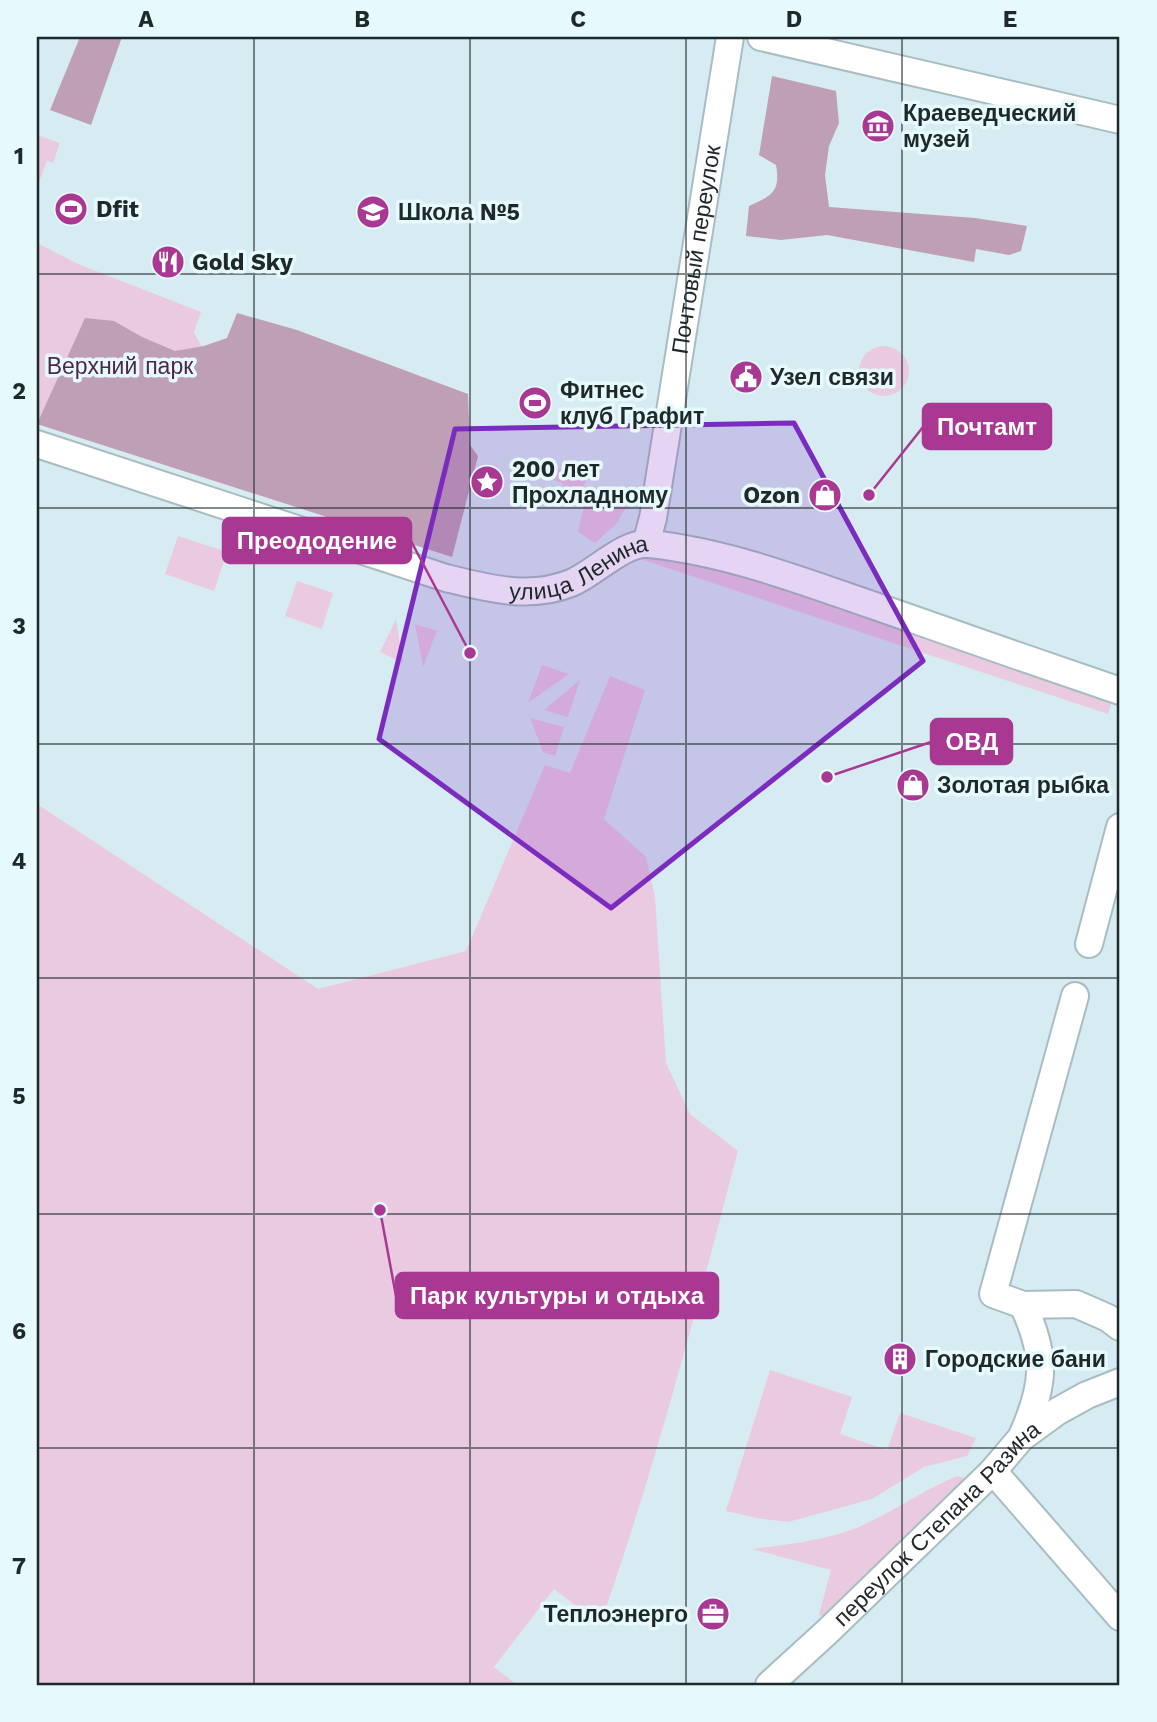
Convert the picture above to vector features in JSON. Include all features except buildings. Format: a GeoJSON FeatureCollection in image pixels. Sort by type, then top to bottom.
{"type":"FeatureCollection","features":[{"type":"Feature","properties":{"kind":"street","name":"Почтовый переулок"},"geometry":{"type":"LineString","coordinates":[[646,544],[653,518],[730,37]]}},
{"type":"Feature","properties":{"kind":"street"},"geometry":{"type":"LineString","coordinates":[[761,37],[1120,120]]}},
{"type":"Feature","properties":{"kind":"street","name":"улица Ленина"},"geometry":{"type":"LineString","coordinates":[[37,444],[446,578],[494,590],[508,592],[553,589],[587,575],[634,546],[646,544],[692,550],[790,577],[1120,691]]}},
{"type":"Feature","properties":{"kind":"street"},"geometry":{"type":"LineString","coordinates":[[1088,944],[1120,827]]}},
{"type":"Feature","properties":{"kind":"street"},"geometry":{"type":"LineString","coordinates":[[1074,996],[993,1294],[1023,1305],[1076,1304],[1108,1318],[1120,1327]]}},
{"type":"Feature","properties":{"kind":"street"},"geometry":{"type":"LineString","coordinates":[[1021,1438],[1036,1405],[1041,1373],[1034,1330],[1023,1305]]}},
{"type":"Feature","properties":{"kind":"street","name":"переулок Степана Разина"},"geometry":{"type":"LineString","coordinates":[[769,1685],[993,1471],[1021,1438],[1058,1411],[1120,1382]]}},
{"type":"Feature","properties":{"kind":"street"},"geometry":{"type":"LineString","coordinates":[[993,1471],[1120,1617]]}},
{"type":"Feature","properties":{"kind":"highlighted area"},"geometry":{"type":"Polygon","coordinates":[[[794,423],[923,661],[611,908],[379,739],[455,429],[794,423]]]}},
{"type":"Feature","properties":{"kind":"green space"},"geometry":{"type":"Polygon","coordinates":[[[80,37],[122,37],[91,125],[50,110],[80,37]]]}},
{"type":"Feature","properties":{"kind":"green space"},"geometry":{"type":"Polygon","coordinates":[[[772,76],[836,91],[839,123],[829,146],[825,175],[829,207],[975,218],[1027,226],[1021,251],[1009,255],[976,249],[974,262],[827,235],[781,240],[746,236],[749,206],[769,196],[777,181],[776,165],[759,155],[772,76]]]}},
{"type":"Feature","properties":{"kind":"green space"},"geometry":{"type":"Polygon","coordinates":[[[37,135],[60,143],[53,163],[47,161],[37,187],[37,135]]]}},
{"type":"Feature","properties":{"kind":"green space","name":"Верхний парк"},"geometry":{"type":"Polygon","coordinates":[[[37,243],[78,264],[201,312],[194,332],[208,359],[478,456],[452,557],[37,424],[37,243]]]}},
{"type":"Feature","properties":{"kind":"green space","name":"Верхний парк"},"geometry":{"type":"Polygon","coordinates":[[[237,313],[297,330],[468,394],[470,445],[478,456],[452,557],[37,424],[85,318],[114,321],[175,351],[204,346],[227,338],[237,313]]]}},
{"type":"Feature","properties":{"kind":"green space"},"geometry":{"type":"Polygon","coordinates":[[[884,346],[902,353],[909,371],[902,389],[884,396],[866,389],[859,371],[866,353],[884,346]]]}},
{"type":"Feature","properties":{"kind":"green space"},"geometry":{"type":"Polygon","coordinates":[[[533,459],[587,478],[583,487],[565,492],[562,483],[530,471],[533,459]]]}},
{"type":"Feature","properties":{"kind":"green space"},"geometry":{"type":"Polygon","coordinates":[[[633,494],[617,523],[595,543],[578,532],[584,506],[633,494]]]}},
{"type":"Feature","properties":{"kind":"green space"},"geometry":{"type":"Polygon","coordinates":[[[178,536],[227,552],[214,591],[165,574],[178,536]]]}},
{"type":"Feature","properties":{"kind":"green space"},"geometry":{"type":"Polygon","coordinates":[[[645,549],[789,584],[1113,698],[1108,714],[628,555],[645,549]]]}},
{"type":"Feature","properties":{"kind":"green space"},"geometry":{"type":"Polygon","coordinates":[[[297,581],[333,593],[322,629],[285,616],[297,581]]]}},
{"type":"Feature","properties":{"kind":"green space"},"geometry":{"type":"Polygon","coordinates":[[[396,619],[403,663],[380,652],[396,619]]]}},
{"type":"Feature","properties":{"kind":"green space"},"geometry":{"type":"Polygon","coordinates":[[[415,624],[437,631],[423,667],[415,624]]]}},
{"type":"Feature","properties":{"kind":"green space"},"geometry":{"type":"Polygon","coordinates":[[[542,665],[569,674],[528,703],[542,665]]]}},
{"type":"Feature","properties":{"kind":"green space"},"geometry":{"type":"Polygon","coordinates":[[[610,676],[645,690],[604,819],[646,857],[655,897],[666,1063],[690,1114],[738,1151],[657,1449],[600,1624],[554,1589],[494,1667],[517,1685],[37,1685],[37,804],[318,989],[466,951],[545,765],[570,773],[610,676]]]}},
{"type":"Feature","properties":{"kind":"green space"},"geometry":{"type":"Polygon","coordinates":[[[580,680],[568,717],[544,710],[580,680]]]}},
{"type":"Feature","properties":{"kind":"green space"},"geometry":{"type":"Polygon","coordinates":[[[530,718],[564,727],[555,756],[543,752],[530,718]]]}},
{"type":"Feature","properties":{"kind":"green space"},"geometry":{"type":"Polygon","coordinates":[[[770,1370],[852,1397],[840,1434],[887,1450],[900,1413],[976,1438],[967,1456],[924,1467],[872,1499],[788,1522],[726,1511],[770,1370]]]}},
{"type":"Feature","properties":{"kind":"green space"},"geometry":{"type":"Polygon","coordinates":[[[957,1476],[971,1480],[830,1619],[819,1615],[831,1570],[752,1549],[847,1532],[957,1476]]]}},
{"type":"Feature","properties":{"kind":"place","name":"Краеведческий музей"},"geometry":{"type":"Point","coordinates":[878,126]}},
{"type":"Feature","properties":{"kind":"place","name":"Dfit"},"geometry":{"type":"Point","coordinates":[71,209]}},
{"type":"Feature","properties":{"kind":"place","name":"Школа №5"},"geometry":{"type":"Point","coordinates":[373,212]}},
{"type":"Feature","properties":{"kind":"place","name":"Gold Sky"},"geometry":{"type":"Point","coordinates":[168,262]}},
{"type":"Feature","properties":{"kind":"place","name":"Узел связи"},"geometry":{"type":"Point","coordinates":[746,377]}},
{"type":"Feature","properties":{"kind":"place","name":"Фитнес клуб Графит"},"geometry":{"type":"Point","coordinates":[535,403]}},
{"type":"Feature","properties":{"kind":"place","name":"200 лет Прохладному"},"geometry":{"type":"Point","coordinates":[487,482]}},
{"type":"Feature","properties":{"kind":"place","name":"Ozon"},"geometry":{"type":"Point","coordinates":[825,495]}},
{"type":"Feature","properties":{"kind":"place","name":"Почтамт"},"geometry":{"type":"Point","coordinates":[869,495]}},
{"type":"Feature","properties":{"kind":"place","name":"Преододение"},"geometry":{"type":"Point","coordinates":[470,653]}},
{"type":"Feature","properties":{"kind":"place","name":"ОВД"},"geometry":{"type":"Point","coordinates":[827,777]}},
{"type":"Feature","properties":{"kind":"place","name":"Золотая рыбка"},"geometry":{"type":"Point","coordinates":[913,785]}},
{"type":"Feature","properties":{"kind":"place","name":"Парк культуры и отдыха"},"geometry":{"type":"Point","coordinates":[380,1210]}},
{"type":"Feature","properties":{"kind":"place","name":"Городские бани"},"geometry":{"type":"Point","coordinates":[900,1359]}},
{"type":"Feature","properties":{"kind":"place","name":"Теплоэнерго"},"geometry":{"type":"Point","coordinates":[713,1614]}}]}
